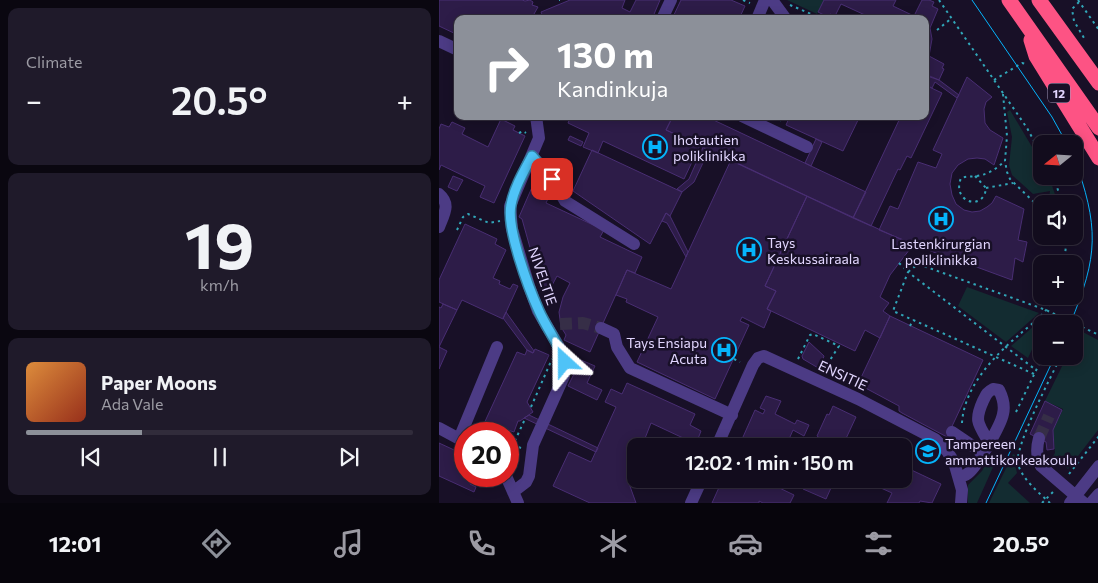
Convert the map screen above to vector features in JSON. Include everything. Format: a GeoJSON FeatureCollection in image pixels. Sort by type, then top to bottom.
{"type":"FeatureCollection","features":[{"type":"Feature","properties":{"kind":"highway","name":"12"},"geometry":{"type":"LineString","coordinates":[[1009,0],[1098,128]]}},
{"type":"Feature","properties":{"kind":"highway"},"geometry":{"type":"LineString","coordinates":[[1039,0],[1098,83]]}},
{"type":"Feature","properties":{"kind":"highway","name":"12"},"geometry":{"type":"LineString","coordinates":[[1026,24],[1036,56],[1098,158]]}},
{"type":"Feature","properties":{"kind":"street"},"geometry":{"type":"LineString","coordinates":[[664,15],[671,0]]}},
{"type":"Feature","properties":{"kind":"street"},"geometry":{"type":"LineString","coordinates":[[759,15],[765,0]]}},
{"type":"Feature","properties":{"kind":"street"},"geometry":{"type":"LineString","coordinates":[[778,1],[784,15]]}},
{"type":"Feature","properties":{"kind":"street"},"geometry":{"type":"LineString","coordinates":[[439,41],[454,48]]}},
{"type":"Feature","properties":{"kind":"street","name":"NIVELTIE"},"geometry":{"type":"LineString","coordinates":[[515,497],[529,476],[531,452],[564,376],[565,362],[561,350],[535,302],[512,229],[510,206],[539,138],[537,120]]}},
{"type":"Feature","properties":{"kind":"street"},"geometry":{"type":"LineString","coordinates":[[752,120],[807,147]]}},
{"type":"Feature","properties":{"kind":"street"},"geometry":{"type":"LineString","coordinates":[[770,120],[774,132]]}},
{"type":"Feature","properties":{"kind":"street"},"geometry":{"type":"LineString","coordinates":[[532,156],[552,179],[565,201],[634,244]]}},
{"type":"Feature","properties":{"kind":"street"},"geometry":{"type":"LineString","coordinates":[[439,194],[445,201],[447,208],[439,227]]}},
{"type":"Feature","properties":{"kind":"street"},"geometry":{"type":"LineString","coordinates":[[601,328],[614,334],[617,347],[629,368],[732,415]]}},
{"type":"Feature","properties":{"kind":"street"},"geometry":{"type":"LineString","coordinates":[[469,422],[497,347]]}},
{"type":"Feature","properties":{"kind":"street","name":"ENSITIE"},"geometry":{"type":"LineString","coordinates":[[721,438],[753,365],[758,358],[764,356],[882,411],[935,439],[947,451],[954,462],[962,490],[961,503]]}},
{"type":"Feature","properties":{"kind":"street"},"geometry":{"type":"LineString","coordinates":[[439,428],[454,436]]}},
{"type":"Feature","properties":{"kind":"street"},"geometry":{"type":"LineString","coordinates":[[952,432],[983,453]]}},
{"type":"Feature","properties":{"kind":"street"},"geometry":{"type":"LineString","coordinates":[[1039,438],[1036,448],[1037,460],[1076,501],[1098,466]]}},
{"type":"Feature","properties":{"kind":"street"},"geometry":{"type":"LineString","coordinates":[[959,477],[968,474],[989,442]]}},
{"type":"Feature","properties":{"kind":"street"},"geometry":{"type":"LineString","coordinates":[[691,503],[698,488]]}},
{"type":"Feature","properties":{"kind":"street"},"geometry":{"type":"LineString","coordinates":[[1091,503],[1098,494]]}},
{"type":"Feature","properties":{"kind":"path"},"geometry":{"type":"LineString","coordinates":[[743,0],[751,4]]}},
{"type":"Feature","properties":{"kind":"path"},"geometry":{"type":"LineString","coordinates":[[939,0],[994,80],[1033,141]]}},
{"type":"Feature","properties":{"kind":"path"},"geometry":{"type":"LineString","coordinates":[[778,1],[813,15]]}},
{"type":"Feature","properties":{"kind":"path"},"geometry":{"type":"LineString","coordinates":[[1085,40],[1075,21],[1072,9],[1079,1],[1098,30]]}},
{"type":"Feature","properties":{"kind":"path"},"geometry":{"type":"LineString","coordinates":[[937,30],[952,18]]}},
{"type":"Feature","properties":{"kind":"path"},"geometry":{"type":"LineString","coordinates":[[994,80],[1022,63]]}},
{"type":"Feature","properties":{"kind":"path"},"geometry":{"type":"LineString","coordinates":[[1003,94],[1007,136],[1005,161],[1007,172],[1010,179],[1033,201]]}},
{"type":"Feature","properties":{"kind":"path"},"geometry":{"type":"LineString","coordinates":[[519,133],[530,134]]}},
{"type":"Feature","properties":{"kind":"path"},"geometry":{"type":"LineString","coordinates":[[986,188],[985,194],[980,200],[972,202],[960,194],[958,186],[961,178],[990,173],[1005,161]]}},
{"type":"Feature","properties":{"kind":"path"},"geometry":{"type":"LineString","coordinates":[[975,176],[986,188]]}},
{"type":"Feature","properties":{"kind":"path"},"geometry":{"type":"LineString","coordinates":[[986,188],[1015,183]]}},
{"type":"Feature","properties":{"kind":"path"},"geometry":{"type":"LineString","coordinates":[[457,230],[463,217],[468,214],[489,223],[499,221]]}},
{"type":"Feature","properties":{"kind":"path"},"geometry":{"type":"LineString","coordinates":[[899,263],[1036,370]]}},
{"type":"Feature","properties":{"kind":"path"},"geometry":{"type":"LineString","coordinates":[[1034,374],[893,310],[909,272],[918,264],[1057,315]]}},
{"type":"Feature","properties":{"kind":"path"},"geometry":{"type":"LineString","coordinates":[[987,367],[1046,310],[1048,305]]}},
{"type":"Feature","properties":{"kind":"path"},"geometry":{"type":"LineString","coordinates":[[910,326],[913,320]]}},
{"type":"Feature","properties":{"kind":"path"},"geometry":{"type":"LineString","coordinates":[[1083,327],[1097,334],[1098,330]]}},
{"type":"Feature","properties":{"kind":"path"},"geometry":{"type":"LineString","coordinates":[[797,361],[810,335],[813,334],[839,346],[830,357],[819,381]]}},
{"type":"Feature","properties":{"kind":"path"},"geometry":{"type":"LineString","coordinates":[[1015,414],[1038,365]]}},
{"type":"Feature","properties":{"kind":"path"},"geometry":{"type":"LineString","coordinates":[[1050,503],[1023,474],[1017,460],[1039,402],[1057,365]]}},
{"type":"Feature","properties":{"kind":"path"},"geometry":{"type":"LineString","coordinates":[[519,432],[525,419]]}},
{"type":"Feature","properties":{"kind":"path"},"geometry":{"type":"LineString","coordinates":[[1072,470],[1098,436]]}},
{"type":"Feature","properties":{"kind":"path"},"geometry":{"type":"LineString","coordinates":[[519,447],[531,452]]}},
{"type":"Feature","properties":{"kind":"path"},"geometry":{"type":"LineString","coordinates":[[1042,503],[1055,490]]}},
{"type":"Feature","properties":{"kind":"green space"},"geometry":{"type":"Polygon","coordinates":[[[787,0],[824,0],[817,14],[787,0]]]}},
{"type":"Feature","properties":{"kind":"green space"},"geometry":{"type":"Polygon","coordinates":[[[1010,110],[1033,149],[1033,185],[1052,185],[1055,195],[1049,195],[1050,191],[1033,194],[1012,175],[1009,165],[1012,137],[1007,112],[1010,110]]]}},
{"type":"Feature","properties":{"kind":"green space"},"geometry":{"type":"Polygon","coordinates":[[[967,287],[1039,313],[1033,315],[1033,318],[1006,342],[958,306],[967,287]]]}},
{"type":"Feature","properties":{"kind":"green space"},"geometry":{"type":"Polygon","coordinates":[[[1033,327],[1033,347],[1028,358],[1011,346],[1033,327]]]}},
{"type":"Feature","properties":{"kind":"green space"},"geometry":{"type":"Polygon","coordinates":[[[1083,332],[1098,340],[1098,430],[1068,469],[1053,456],[1055,453],[1053,430],[1063,409],[1045,401],[1063,365],[1083,365],[1083,332]]]}},
{"type":"Feature","properties":{"kind":"green space"},"geometry":{"type":"Polygon","coordinates":[[[992,453],[998,456],[977,503],[968,503],[968,485],[982,471],[992,453]]]}},
{"type":"Feature","properties":{"kind":"green space"},"geometry":{"type":"Polygon","coordinates":[[[1013,454],[1015,455],[1017,473],[1008,483],[1030,503],[989,503],[1013,454]]]}},
{"type":"Feature","properties":{"kind":"building"},"geometry":{"type":"Polygon","coordinates":[[[439,0],[530,0],[533,2],[532,5],[538,7],[534,14],[536,15],[454,15],[454,33],[439,26],[439,0]]]}},
{"type":"Feature","properties":{"kind":"building"},"geometry":{"type":"Polygon","coordinates":[[[570,0],[625,0],[622,8],[630,12],[636,0],[660,0],[654,15],[542,15],[541,12],[570,0]]]}},
{"type":"Feature","properties":{"kind":"building"},"geometry":{"type":"Polygon","coordinates":[[[681,0],[731,0],[745,6],[741,15],[674,15],[681,0]]]}},
{"type":"Feature","properties":{"kind":"building"},"geometry":{"type":"Polygon","coordinates":[[[824,0],[896,0],[893,6],[912,15],[865,15],[841,4],[836,15],[824,15],[818,12],[824,0]]]}},
{"type":"Feature","properties":{"kind":"building"},"geometry":{"type":"Polygon","coordinates":[[[922,0],[934,2],[932,6],[938,9],[930,28],[932,39],[929,56],[929,15],[914,15],[922,0]]]}},
{"type":"Feature","properties":{"kind":"building"},"geometry":{"type":"Polygon","coordinates":[[[929,56],[944,64],[939,80],[929,76],[929,56]]]}},
{"type":"Feature","properties":{"kind":"building"},"geometry":{"type":"Polygon","coordinates":[[[930,77],[939,80],[959,95],[957,98],[935,82],[932,88],[929,86],[930,77]]]}},
{"type":"Feature","properties":{"kind":"building"},"geometry":{"type":"Polygon","coordinates":[[[967,77],[992,97],[986,102],[984,109],[985,123],[990,130],[1003,138],[994,165],[985,159],[977,158],[968,159],[958,165],[952,173],[950,184],[952,195],[956,204],[964,210],[972,212],[980,211],[987,207],[996,196],[1024,209],[1018,240],[1027,242],[1023,262],[1015,258],[1012,280],[963,262],[963,264],[879,230],[890,206],[898,209],[918,162],[936,168],[942,154],[933,150],[967,77]]]}},
{"type":"Feature","properties":{"kind":"building"},"geometry":{"type":"Polygon","coordinates":[[[929,87],[942,93],[911,158],[907,156],[900,170],[898,169],[871,226],[853,218],[899,120],[929,120],[929,87]]]}},
{"type":"Feature","properties":{"kind":"building"},"geometry":{"type":"Polygon","coordinates":[[[501,120],[515,126],[513,130],[525,136],[494,203],[480,197],[485,186],[441,165],[439,170],[439,129],[441,124],[449,127],[452,122],[465,128],[462,134],[488,147],[501,120]]]}},
{"type":"Feature","properties":{"kind":"building"},"geometry":{"type":"Polygon","coordinates":[[[569,120],[671,120],[666,130],[700,145],[684,179],[603,141],[598,153],[583,147],[589,133],[568,123],[569,120]]]}},
{"type":"Feature","properties":{"kind":"building"},"geometry":{"type":"Polygon","coordinates":[[[671,120],[713,120],[866,192],[853,218],[666,130],[671,120]]]}},
{"type":"Feature","properties":{"kind":"building"},"geometry":{"type":"Polygon","coordinates":[[[788,120],[858,120],[843,151],[786,125],[788,120]]]}},
{"type":"Feature","properties":{"kind":"building"},"geometry":{"type":"Polygon","coordinates":[[[570,136],[583,142],[581,146],[568,140],[570,136]]]}},
{"type":"Feature","properties":{"kind":"building"},"geometry":{"type":"Polygon","coordinates":[[[816,139],[822,142],[811,166],[805,163],[816,139]]]}},
{"type":"Feature","properties":{"kind":"building"},"geometry":{"type":"Polygon","coordinates":[[[703,147],[709,150],[694,182],[682,192],[677,189],[689,179],[703,147]]]}},
{"type":"Feature","properties":{"kind":"building"},"geometry":{"type":"Polygon","coordinates":[[[592,150],[682,192],[670,216],[666,213],[650,244],[573,191],[592,150]]]}},
{"type":"Feature","properties":{"kind":"building"},"geometry":{"type":"Polygon","coordinates":[[[731,160],[807,196],[765,286],[776,291],[767,309],[771,311],[764,328],[742,317],[740,321],[749,325],[715,399],[637,362],[658,317],[626,302],[627,299],[616,295],[627,270],[671,289],[731,160]]]}},
{"type":"Feature","properties":{"kind":"building"},"geometry":{"type":"Polygon","coordinates":[[[453,176],[463,180],[457,191],[448,187],[453,176]]]}},
{"type":"Feature","properties":{"kind":"building"},"geometry":{"type":"Polygon","coordinates":[[[533,185],[551,192],[546,203],[604,230],[600,237],[642,257],[635,273],[627,270],[590,352],[564,340],[566,335],[561,327],[559,312],[563,297],[570,283],[557,276],[549,291],[541,287],[522,219],[519,217],[533,185]]]}},
{"type":"Feature","properties":{"kind":"building"},"geometry":{"type":"Polygon","coordinates":[[[807,196],[913,245],[890,275],[880,297],[889,303],[883,311],[890,316],[880,338],[865,330],[855,351],[767,309],[776,291],[765,286],[807,196]]]}},
{"type":"Feature","properties":{"kind":"building"},"geometry":{"type":"Polygon","coordinates":[[[666,213],[670,216],[688,252],[686,257],[667,223],[662,221],[666,213]]]}},
{"type":"Feature","properties":{"kind":"building"},"geometry":{"type":"Polygon","coordinates":[[[465,224],[497,239],[495,244],[506,250],[493,278],[500,281],[499,284],[510,289],[513,284],[518,286],[503,319],[462,300],[457,310],[439,302],[439,280],[465,224]]]}},
{"type":"Feature","properties":{"kind":"building"},"geometry":{"type":"Polygon","coordinates":[[[443,304],[457,310],[439,347],[439,307],[441,308],[443,304]]]}},
{"type":"Feature","properties":{"kind":"building"},"geometry":{"type":"Polygon","coordinates":[[[506,312],[534,351],[533,353],[527,350],[503,318],[506,312]]]}},
{"type":"Feature","properties":{"kind":"building"},"geometry":{"type":"Polygon","coordinates":[[[890,316],[983,360],[947,437],[902,413],[899,411],[899,406],[858,384],[890,316]]]}},
{"type":"Feature","properties":{"kind":"building"},"geometry":{"type":"Polygon","coordinates":[[[809,342],[824,356],[820,369],[803,359],[802,356],[809,342]]]}},
{"type":"Feature","properties":{"kind":"building"},"geometry":{"type":"Polygon","coordinates":[[[439,347],[447,351],[439,369],[439,347]]]}},
{"type":"Feature","properties":{"kind":"building"},"geometry":{"type":"Polygon","coordinates":[[[535,349],[549,355],[527,402],[533,412],[518,422],[485,422],[517,352],[525,355],[527,350],[533,353],[535,349]]]}},
{"type":"Feature","properties":{"kind":"building"},"geometry":{"type":"Polygon","coordinates":[[[581,360],[595,366],[587,383],[602,390],[597,400],[568,386],[581,360]]]}},
{"type":"Feature","properties":{"kind":"building"},"geometry":{"type":"Polygon","coordinates":[[[627,383],[695,414],[690,425],[701,431],[698,438],[683,438],[651,423],[645,438],[627,438],[627,488],[631,488],[636,503],[590,503],[553,486],[569,452],[591,462],[616,407],[605,402],[611,389],[622,394],[627,383]]]}},
{"type":"Feature","properties":{"kind":"building"},"geometry":{"type":"Polygon","coordinates":[[[766,396],[781,401],[775,414],[795,424],[797,420],[809,425],[804,436],[793,430],[790,438],[743,438],[755,410],[763,414],[765,410],[760,408],[766,396]]]}},
{"type":"Feature","properties":{"kind":"building"},"geometry":{"type":"Polygon","coordinates":[[[1045,401],[1062,410],[1053,430],[1054,449],[1047,450],[1046,442],[1030,434],[1045,401]]]}},
{"type":"Feature","properties":{"kind":"building"},"geometry":{"type":"Polygon","coordinates":[[[833,406],[856,417],[846,438],[820,438],[817,436],[827,414],[829,415],[833,406]]]}},
{"type":"Feature","properties":{"kind":"building"},"geometry":{"type":"Polygon","coordinates":[[[529,415],[598,448],[596,452],[524,418],[529,415]]]}},
{"type":"Feature","properties":{"kind":"building"},"geometry":{"type":"Polygon","coordinates":[[[439,443],[454,450],[454,483],[439,476],[439,443]]]}},
{"type":"Feature","properties":{"kind":"building"},"geometry":{"type":"Polygon","coordinates":[[[912,470],[941,484],[932,503],[920,501],[919,503],[887,503],[892,493],[881,488],[912,488],[912,470]]]}},
{"type":"Feature","properties":{"kind":"building"},"geometry":{"type":"Polygon","coordinates":[[[463,487],[476,487],[474,492],[463,487]]]}},
{"type":"Feature","properties":{"kind":"building"},"geometry":{"type":"Polygon","coordinates":[[[719,488],[779,488],[794,495],[790,503],[763,503],[759,501],[759,503],[712,503],[719,488]]]}},
{"type":"Feature","properties":{"kind":"building"},"geometry":{"type":"Polygon","coordinates":[[[803,488],[831,488],[826,499],[803,488]]]}},
{"type":"Feature","properties":{"kind":"tunnel"},"geometry":{"type":"LineString","coordinates":[[560,324],[583,323],[601,328]]}},
{"type":"Feature","properties":{"kind":"tunnel"},"geometry":{"type":"LineString","coordinates":[[1039,438],[1049,416]]}},
{"type":"Feature","properties":{"kind":"tram line"},"geometry":{"type":"LineString","coordinates":[[972,0],[1052,117],[1062,135]]}},
{"type":"Feature","properties":{"kind":"tram line"},"geometry":{"type":"LineString","coordinates":[[1074,315],[1080,300],[1091,259],[1091,222],[1083,185]]}},
{"type":"Feature","properties":{"kind":"tram line"},"geometry":{"type":"LineString","coordinates":[[986,503],[1051,365]]}},
{"type":"Feature","properties":{"kind":"place","name":"Ihotautien poliklinikka"},"geometry":{"type":"Point","coordinates":[655,147]}},
{"type":"Feature","properties":{"kind":"place","name":"Lastenkirurgian poliklinikka"},"geometry":{"type":"Point","coordinates":[941,219]}},
{"type":"Feature","properties":{"kind":"place","name":"Tays Keskussairaala"},"geometry":{"type":"Point","coordinates":[749,250]}},
{"type":"Feature","properties":{"kind":"place","name":"Tays Ensiapu Acuta"},"geometry":{"type":"Point","coordinates":[724,350]}},
{"type":"Feature","properties":{"kind":"place","name":"Tampereen ammattikorkeakoulu"},"geometry":{"type":"Point","coordinates":[928,451]}},
{"type":"Feature","properties":{"kind":"route"},"geometry":{"type":"LineString","coordinates":[[552,179],[532,156],[510,206],[512,229],[533,298],[561,350],[565,362]]}}]}
